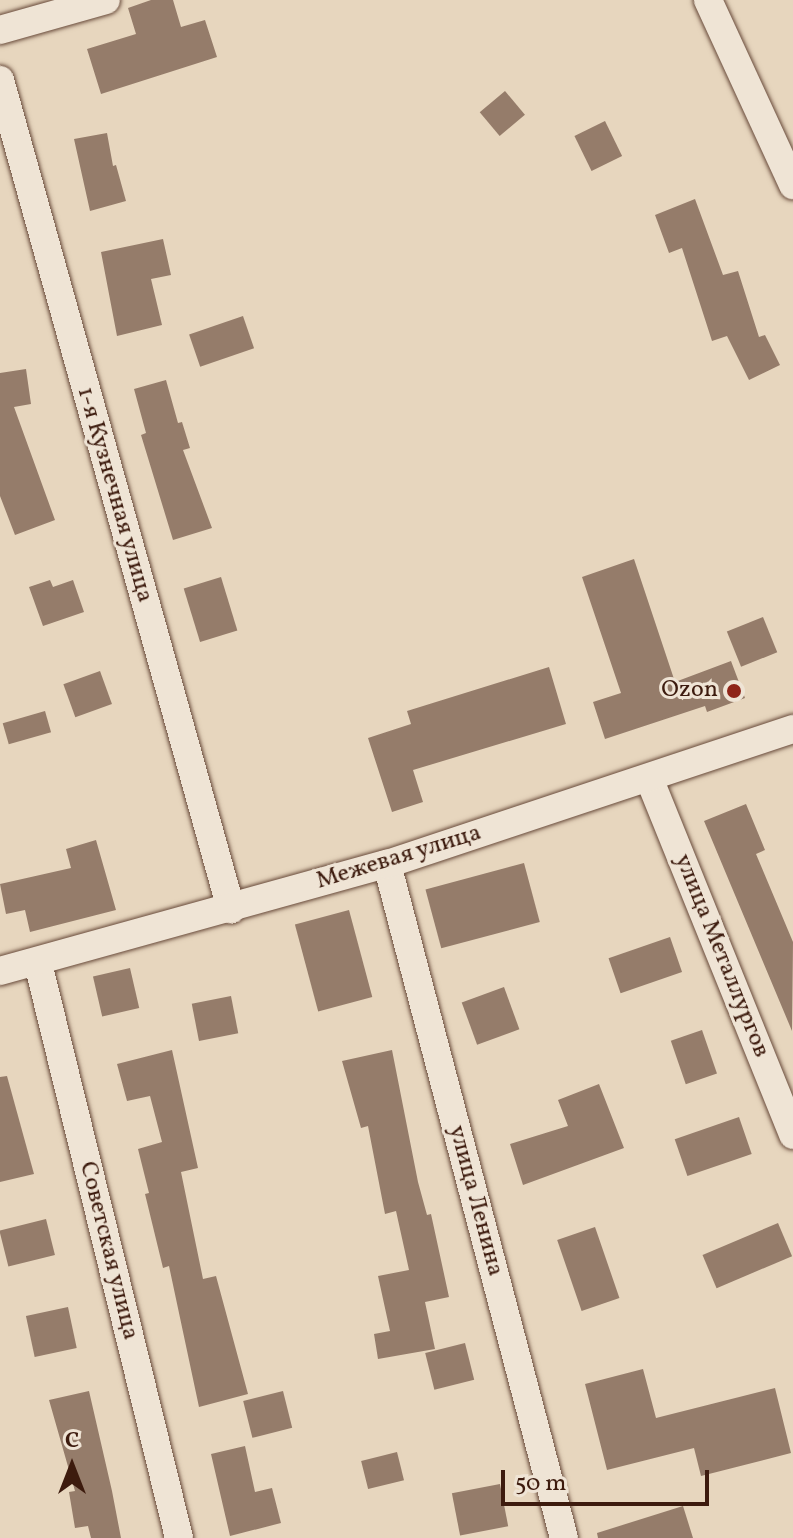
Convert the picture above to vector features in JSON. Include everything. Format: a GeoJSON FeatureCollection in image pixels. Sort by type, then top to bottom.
{"type":"FeatureCollection","features":[{"type":"Feature","properties":{"kind":"street"},"geometry":{"type":"LineString","coordinates":[[0,30],[106,0]]}},
{"type":"Feature","properties":{"kind":"street"},"geometry":{"type":"LineString","coordinates":[[713,10],[793,185]]}},
{"type":"Feature","properties":{"kind":"street","name":"1-я Кузнечная улица"},"geometry":{"type":"LineString","coordinates":[[0,80],[231,909]]}},
{"type":"Feature","properties":{"kind":"street","name":"Межевая улица"},"geometry":{"type":"LineString","coordinates":[[0,971],[38,963],[387,864],[793,729]]}},
{"type":"Feature","properties":{"kind":"street","name":"улица Металлургов"},"geometry":{"type":"LineString","coordinates":[[649,778],[793,1135]]}},
{"type":"Feature","properties":{"kind":"street","name":"улица Ленина"},"geometry":{"type":"LineString","coordinates":[[387,864],[564,1538]]}},
{"type":"Feature","properties":{"kind":"street","name":"Советская улица"},"geometry":{"type":"LineString","coordinates":[[38,963],[179,1538]]}},
{"type":"Feature","properties":{"kind":"building"},"geometry":{"type":"Polygon","coordinates":[[[151,0],[173,0],[181,27],[205,20],[217,57],[101,94],[87,49],[136,34],[128,8],[151,0]]]}},
{"type":"Feature","properties":{"kind":"building"},"geometry":{"type":"Polygon","coordinates":[[[505,91],[525,115],[500,136],[480,112],[505,91]]]}},
{"type":"Feature","properties":{"kind":"building"},"geometry":{"type":"Polygon","coordinates":[[[605,121],[622,156],[592,171],[574,136],[605,121]]]}},
{"type":"Feature","properties":{"kind":"building"},"geometry":{"type":"Polygon","coordinates":[[[107,133],[113,166],[116,165],[126,201],[90,211],[74,139],[107,133]]]}},
{"type":"Feature","properties":{"kind":"building"},"geometry":{"type":"Polygon","coordinates":[[[695,199],[723,275],[738,271],[759,337],[765,335],[780,365],[749,380],[727,336],[712,341],[682,248],[669,253],[655,215],[695,199]]]}},
{"type":"Feature","properties":{"kind":"building"},"geometry":{"type":"Polygon","coordinates":[[[163,239],[171,275],[151,279],[162,325],[117,336],[101,252],[163,239]]]}},
{"type":"Feature","properties":{"kind":"building"},"geometry":{"type":"Polygon","coordinates":[[[243,316],[254,348],[200,367],[189,335],[243,316]]]}},
{"type":"Feature","properties":{"kind":"building"},"geometry":{"type":"Polygon","coordinates":[[[26,369],[31,404],[14,407],[55,520],[15,535],[0,496],[0,373],[26,369]]]}},
{"type":"Feature","properties":{"kind":"building"},"geometry":{"type":"Polygon","coordinates":[[[166,380],[178,423],[182,422],[190,448],[183,450],[212,528],[173,540],[141,435],[146,433],[134,389],[166,380]]]}},
{"type":"Feature","properties":{"kind":"building"},"geometry":{"type":"Polygon","coordinates":[[[634,559],[675,682],[731,661],[745,698],[707,712],[705,706],[605,739],[593,702],[621,693],[582,577],[634,559]]]}},
{"type":"Feature","properties":{"kind":"building"},"geometry":{"type":"Polygon","coordinates":[[[221,577],[237,631],[200,642],[184,588],[221,577]]]}},
{"type":"Feature","properties":{"kind":"building"},"geometry":{"type":"Polygon","coordinates":[[[50,580],[53,587],[73,580],[84,612],[43,626],[29,587],[50,580]]]}},
{"type":"Feature","properties":{"kind":"building"},"geometry":{"type":"Polygon","coordinates":[[[763,617],[777,652],[741,667],[727,632],[763,617]]]}},
{"type":"Feature","properties":{"kind":"building"},"geometry":{"type":"Polygon","coordinates":[[[549,667],[566,724],[413,770],[423,802],[392,812],[368,738],[411,724],[407,711],[549,667]]]}},
{"type":"Feature","properties":{"kind":"building"},"geometry":{"type":"Polygon","coordinates":[[[100,671],[112,704],[75,717],[63,684],[100,671]]]}},
{"type":"Feature","properties":{"kind":"building"},"geometry":{"type":"Polygon","coordinates":[[[45,711],[51,732],[9,744],[3,723],[45,711]]]}},
{"type":"Feature","properties":{"kind":"building"},"geometry":{"type":"Polygon","coordinates":[[[746,804],[765,850],[756,854],[793,942],[792,1031],[704,821],[746,804]]]}},
{"type":"Feature","properties":{"kind":"building"},"geometry":{"type":"Polygon","coordinates":[[[96,840],[116,910],[30,932],[25,910],[6,914],[0,884],[71,868],[66,849],[96,840]]]}},
{"type":"Feature","properties":{"kind":"building"},"geometry":{"type":"Polygon","coordinates":[[[524,863],[540,922],[441,948],[425,889],[524,863]]]}},
{"type":"Feature","properties":{"kind":"building"},"geometry":{"type":"Polygon","coordinates":[[[349,910],[372,997],[318,1011],[295,924],[349,910]]]}},
{"type":"Feature","properties":{"kind":"building"},"geometry":{"type":"Polygon","coordinates":[[[670,937],[682,972],[621,993],[609,958],[670,937]]]}},
{"type":"Feature","properties":{"kind":"building"},"geometry":{"type":"Polygon","coordinates":[[[130,968],[139,1008],[102,1016],[93,977],[130,968]]]}},
{"type":"Feature","properties":{"kind":"building"},"geometry":{"type":"Polygon","coordinates":[[[504,987],[519,1029],[477,1045],[462,1002],[504,987]]]}},
{"type":"Feature","properties":{"kind":"building"},"geometry":{"type":"Polygon","coordinates":[[[231,996],[238,1033],[199,1041],[192,1004],[231,996]]]}},
{"type":"Feature","properties":{"kind":"building"},"geometry":{"type":"Polygon","coordinates":[[[702,1030],[717,1073],[686,1084],[671,1041],[702,1030]]]}},
{"type":"Feature","properties":{"kind":"building"},"geometry":{"type":"Polygon","coordinates":[[[172,1050],[198,1168],[181,1172],[203,1279],[216,1276],[248,1394],[199,1407],[169,1266],[163,1268],[145,1194],[149,1193],[138,1149],[162,1142],[150,1096],[127,1101],[117,1064],[172,1050]]]}},
{"type":"Feature","properties":{"kind":"building"},"geometry":{"type":"Polygon","coordinates":[[[392,1050],[418,1182],[427,1215],[431,1214],[449,1297],[425,1302],[435,1349],[378,1359],[374,1334],[390,1331],[378,1276],[409,1270],[396,1211],[385,1214],[368,1126],[361,1128],[342,1061],[392,1050]]]}},
{"type":"Feature","properties":{"kind":"building"},"geometry":{"type":"Polygon","coordinates":[[[7,1076],[34,1174],[0,1182],[0,1077],[7,1076]]]}},
{"type":"Feature","properties":{"kind":"building"},"geometry":{"type":"Polygon","coordinates":[[[599,1084],[624,1148],[523,1185],[510,1144],[568,1126],[558,1100],[599,1084]]]}},
{"type":"Feature","properties":{"kind":"building"},"geometry":{"type":"Polygon","coordinates":[[[739,1117],[752,1154],[687,1176],[675,1139],[739,1117]]]}},
{"type":"Feature","properties":{"kind":"building"},"geometry":{"type":"Polygon","coordinates":[[[46,1219],[55,1255],[8,1267],[0,1230],[46,1219]]]}},
{"type":"Feature","properties":{"kind":"building"},"geometry":{"type":"Polygon","coordinates":[[[778,1223],[792,1256],[717,1288],[703,1255],[778,1223]]]}},
{"type":"Feature","properties":{"kind":"building"},"geometry":{"type":"Polygon","coordinates":[[[595,1227],[619,1298],[582,1311],[557,1240],[595,1227]]]}},
{"type":"Feature","properties":{"kind":"building"},"geometry":{"type":"Polygon","coordinates":[[[68,1307],[77,1348],[35,1357],[26,1316],[68,1307]]]}},
{"type":"Feature","properties":{"kind":"building"},"geometry":{"type":"Polygon","coordinates":[[[465,1343],[474,1380],[434,1390],[425,1353],[465,1343]]]}},
{"type":"Feature","properties":{"kind":"building"},"geometry":{"type":"Polygon","coordinates":[[[643,1369],[656,1418],[775,1388],[791,1453],[701,1476],[694,1448],[607,1470],[585,1384],[643,1369]]]}},
{"type":"Feature","properties":{"kind":"building"},"geometry":{"type":"Polygon","coordinates":[[[89,1391],[121,1538],[91,1538],[88,1526],[75,1528],[69,1492],[75,1491],[49,1400],[89,1391]]]}},
{"type":"Feature","properties":{"kind":"building"},"geometry":{"type":"Polygon","coordinates":[[[283,1391],[292,1428],[252,1438],[243,1401],[283,1391]]]}},
{"type":"Feature","properties":{"kind":"building"},"geometry":{"type":"Polygon","coordinates":[[[245,1446],[255,1492],[272,1488],[281,1523],[230,1536],[211,1454],[245,1446]]]}},
{"type":"Feature","properties":{"kind":"building"},"geometry":{"type":"Polygon","coordinates":[[[397,1452],[404,1480],[368,1489],[361,1461],[397,1452]]]}},
{"type":"Feature","properties":{"kind":"building"},"geometry":{"type":"Polygon","coordinates":[[[500,1484],[508,1526],[460,1536],[452,1493],[500,1484]]]}},
{"type":"Feature","properties":{"kind":"building"},"geometry":{"type":"Polygon","coordinates":[[[683,1506],[693,1538],[598,1538],[597,1533],[683,1506]]]}},
{"type":"Feature","properties":{"kind":"place","name":"Ozon"},"geometry":{"type":"Point","coordinates":[734,691]}}]}
